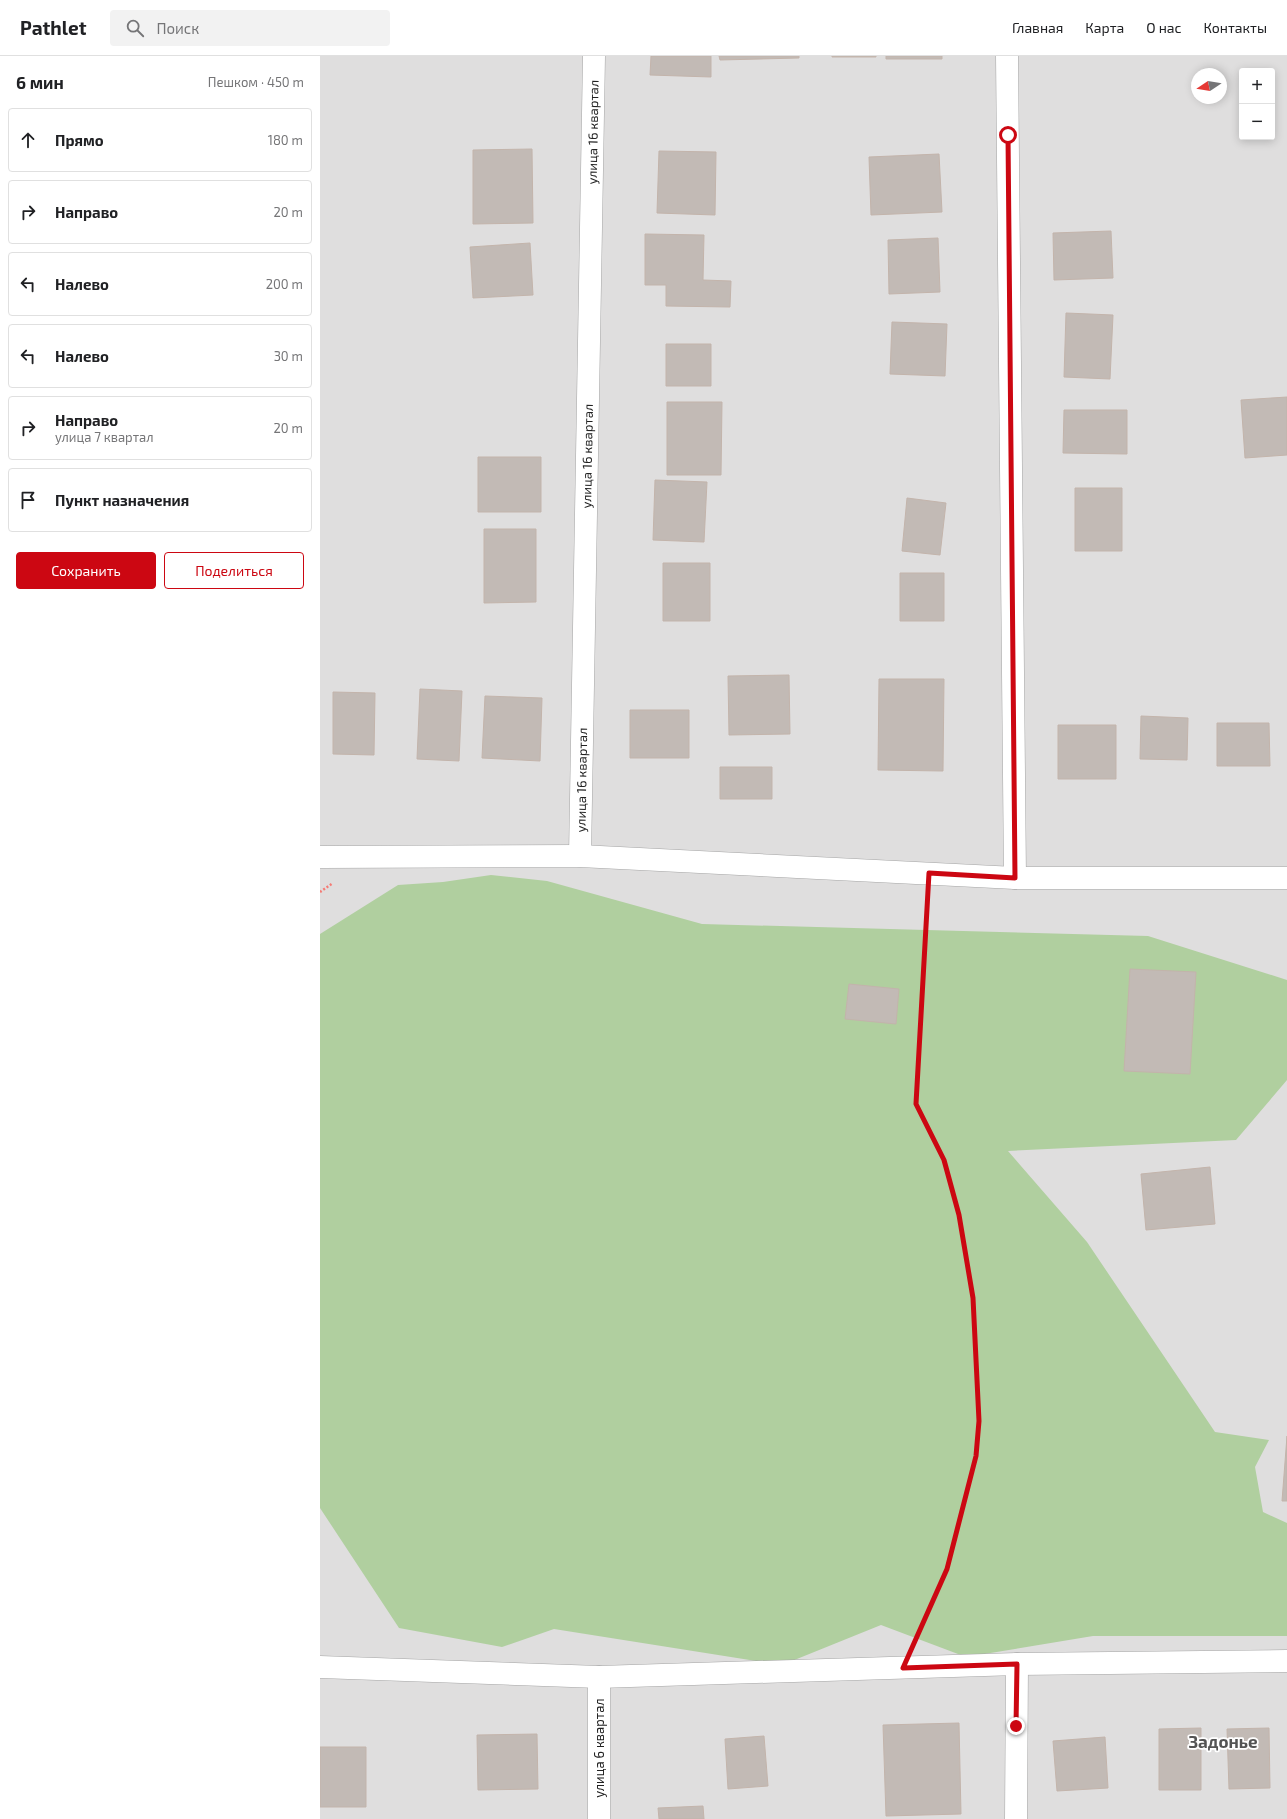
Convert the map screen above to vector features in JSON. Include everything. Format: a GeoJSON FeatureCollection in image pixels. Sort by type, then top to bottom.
{"type":"FeatureCollection","features":[{"type":"Feature","properties":{"kind":"street","name":"улица 16 квартал"},"geometry":{"type":"LineString","coordinates":[[580,856],[594,56]]}},
{"type":"Feature","properties":{"kind":"street"},"geometry":{"type":"LineString","coordinates":[[1007,56],[1015,878]]}},
{"type":"Feature","properties":{"kind":"street"},"geometry":{"type":"LineString","coordinates":[[320,857],[580,856],[1015,878],[1287,878]]}},
{"type":"Feature","properties":{"kind":"street"},"geometry":{"type":"LineString","coordinates":[[320,1667],[599,1677],[1017,1664],[1287,1661]]}},
{"type":"Feature","properties":{"kind":"street"},"geometry":{"type":"LineString","coordinates":[[1016,1819],[1017,1664]]}},
{"type":"Feature","properties":{"kind":"street","name":"улица 6 квартал"},"geometry":{"type":"LineString","coordinates":[[599,1677],[599,1819]]}},
{"type":"Feature","properties":{"kind":"path"},"geometry":{"type":"LineString","coordinates":[[903,1668],[947,1569],[976,1456],[979,1421],[973,1298],[959,1215],[944,1160],[916,1104],[929,873]]}},
{"type":"Feature","properties":{"kind":"shaded area","name":"Задонье"},"geometry":{"type":"Polygon","coordinates":[[[320,56],[1287,56],[1287,1819],[320,1819],[320,56]]]}},
{"type":"Feature","properties":{"kind":"green space"},"geometry":{"type":"Polygon","coordinates":[[[491,875],[547,881],[702,924],[1148,936],[1287,980],[1287,1080],[1236,1140],[1008,1151],[1087,1242],[1215,1432],[1269,1440],[1255,1467],[1263,1512],[1287,1523],[1287,1636],[1093,1636],[966,1657],[881,1625],[782,1665],[554,1629],[502,1647],[399,1628],[320,1508],[320,934],[398,885],[443,882],[491,875]]]}},
{"type":"Feature","properties":{"kind":"building"},"geometry":{"type":"Polygon","coordinates":[[[651,56],[711,56],[711,77],[650,75],[651,56]]]}},
{"type":"Feature","properties":{"kind":"building"},"geometry":{"type":"Polygon","coordinates":[[[719,56],[799,56],[799,58],[720,60],[719,56]]]}},
{"type":"Feature","properties":{"kind":"building"},"geometry":{"type":"Polygon","coordinates":[[[876,56],[876,57],[832,57],[876,56]]]}},
{"type":"Feature","properties":{"kind":"building"},"geometry":{"type":"Polygon","coordinates":[[[886,56],[942,56],[942,59],[886,59],[886,56]]]}},
{"type":"Feature","properties":{"kind":"building"},"geometry":{"type":"Polygon","coordinates":[[[532,149],[533,223],[473,224],[473,150],[532,149]]]}},
{"type":"Feature","properties":{"kind":"building"},"geometry":{"type":"Polygon","coordinates":[[[659,151],[716,152],[715,215],[657,213],[659,151]]]}},
{"type":"Feature","properties":{"kind":"building"},"geometry":{"type":"Polygon","coordinates":[[[939,154],[942,212],[871,215],[869,157],[939,154]]]}},
{"type":"Feature","properties":{"kind":"building"},"geometry":{"type":"Polygon","coordinates":[[[1111,231],[1113,278],[1054,280],[1053,233],[1111,231]]]}},
{"type":"Feature","properties":{"kind":"building"},"geometry":{"type":"Polygon","coordinates":[[[645,234],[704,235],[703,280],[731,281],[730,307],[666,306],[666,285],[645,285],[645,234]]]}},
{"type":"Feature","properties":{"kind":"building"},"geometry":{"type":"Polygon","coordinates":[[[938,238],[940,292],[889,294],[888,240],[938,238]]]}},
{"type":"Feature","properties":{"kind":"building"},"geometry":{"type":"Polygon","coordinates":[[[530,243],[533,295],[473,298],[470,247],[530,243]]]}},
{"type":"Feature","properties":{"kind":"building"},"geometry":{"type":"Polygon","coordinates":[[[1066,313],[1113,315],[1110,379],[1064,377],[1066,313]]]}},
{"type":"Feature","properties":{"kind":"building"},"geometry":{"type":"Polygon","coordinates":[[[892,322],[947,324],[945,376],[890,374],[892,322]]]}},
{"type":"Feature","properties":{"kind":"building"},"geometry":{"type":"Polygon","coordinates":[[[666,344],[711,344],[711,386],[666,386],[666,344]]]}},
{"type":"Feature","properties":{"kind":"building"},"geometry":{"type":"Polygon","coordinates":[[[1287,397],[1287,455],[1245,458],[1241,400],[1287,397]]]}},
{"type":"Feature","properties":{"kind":"building"},"geometry":{"type":"Polygon","coordinates":[[[667,402],[722,402],[721,475],[667,475],[667,402]]]}},
{"type":"Feature","properties":{"kind":"building"},"geometry":{"type":"Polygon","coordinates":[[[1064,410],[1127,410],[1127,454],[1063,453],[1064,410]]]}},
{"type":"Feature","properties":{"kind":"building"},"geometry":{"type":"Polygon","coordinates":[[[478,457],[541,457],[541,512],[478,512],[478,457]]]}},
{"type":"Feature","properties":{"kind":"building"},"geometry":{"type":"Polygon","coordinates":[[[655,480],[707,482],[704,542],[653,540],[655,480]]]}},
{"type":"Feature","properties":{"kind":"building"},"geometry":{"type":"Polygon","coordinates":[[[1075,488],[1122,488],[1122,551],[1075,551],[1075,488]]]}},
{"type":"Feature","properties":{"kind":"building"},"geometry":{"type":"Polygon","coordinates":[[[907,498],[946,503],[940,555],[902,551],[907,498]]]}},
{"type":"Feature","properties":{"kind":"building"},"geometry":{"type":"Polygon","coordinates":[[[484,529],[536,529],[536,602],[484,603],[484,529]]]}},
{"type":"Feature","properties":{"kind":"building"},"geometry":{"type":"Polygon","coordinates":[[[663,563],[710,563],[710,621],[663,621],[663,563]]]}},
{"type":"Feature","properties":{"kind":"building"},"geometry":{"type":"Polygon","coordinates":[[[900,573],[944,573],[944,621],[900,621],[900,573]]]}},
{"type":"Feature","properties":{"kind":"building"},"geometry":{"type":"Polygon","coordinates":[[[789,675],[790,734],[729,735],[728,676],[789,675]]]}},
{"type":"Feature","properties":{"kind":"building"},"geometry":{"type":"Polygon","coordinates":[[[879,679],[944,679],[943,771],[878,770],[879,679]]]}},
{"type":"Feature","properties":{"kind":"building"},"geometry":{"type":"Polygon","coordinates":[[[420,689],[462,691],[459,761],[417,759],[420,689]]]}},
{"type":"Feature","properties":{"kind":"building"},"geometry":{"type":"Polygon","coordinates":[[[333,692],[375,693],[374,755],[333,754],[333,692]]]}},
{"type":"Feature","properties":{"kind":"building"},"geometry":{"type":"Polygon","coordinates":[[[485,696],[542,698],[540,761],[482,758],[485,696]]]}},
{"type":"Feature","properties":{"kind":"building"},"geometry":{"type":"Polygon","coordinates":[[[630,710],[689,710],[689,758],[630,758],[630,710]]]}},
{"type":"Feature","properties":{"kind":"building"},"geometry":{"type":"Polygon","coordinates":[[[1141,716],[1188,718],[1187,760],[1140,759],[1141,716]]]}},
{"type":"Feature","properties":{"kind":"building"},"geometry":{"type":"Polygon","coordinates":[[[1217,723],[1269,723],[1270,766],[1217,766],[1217,723]]]}},
{"type":"Feature","properties":{"kind":"building"},"geometry":{"type":"Polygon","coordinates":[[[1058,725],[1116,725],[1116,779],[1058,779],[1058,725]]]}},
{"type":"Feature","properties":{"kind":"building"},"geometry":{"type":"Polygon","coordinates":[[[720,767],[772,767],[772,799],[720,799],[720,767]]]}},
{"type":"Feature","properties":{"kind":"building"},"geometry":{"type":"Polygon","coordinates":[[[1130,969],[1196,972],[1190,1074],[1124,1071],[1130,969]]]}},
{"type":"Feature","properties":{"kind":"building"},"geometry":{"type":"Polygon","coordinates":[[[849,984],[899,989],[896,1024],[845,1019],[849,984]]]}},
{"type":"Feature","properties":{"kind":"building"},"geometry":{"type":"Polygon","coordinates":[[[1210,1167],[1215,1224],[1146,1230],[1141,1174],[1210,1167]]]}},
{"type":"Feature","properties":{"kind":"building"},"geometry":{"type":"Polygon","coordinates":[[[1287,1436],[1287,1501],[1282,1501],[1287,1436]]]}},
{"type":"Feature","properties":{"kind":"building"},"geometry":{"type":"Polygon","coordinates":[[[959,1723],[961,1814],[886,1816],[883,1725],[959,1723]]]}},
{"type":"Feature","properties":{"kind":"building"},"geometry":{"type":"Polygon","coordinates":[[[1201,1728],[1201,1790],[1159,1790],[1159,1729],[1201,1728]]]}},
{"type":"Feature","properties":{"kind":"building"},"geometry":{"type":"Polygon","coordinates":[[[1269,1728],[1270,1788],[1229,1789],[1227,1729],[1269,1728]]]}},
{"type":"Feature","properties":{"kind":"building"},"geometry":{"type":"Polygon","coordinates":[[[537,1734],[538,1789],[478,1790],[477,1735],[537,1734]]]}},
{"type":"Feature","properties":{"kind":"building"},"geometry":{"type":"Polygon","coordinates":[[[764,1736],[768,1786],[728,1789],[725,1739],[764,1736]]]}},
{"type":"Feature","properties":{"kind":"building"},"geometry":{"type":"Polygon","coordinates":[[[1105,1737],[1108,1788],[1057,1791],[1053,1741],[1105,1737]]]}},
{"type":"Feature","properties":{"kind":"building"},"geometry":{"type":"Polygon","coordinates":[[[320,1747],[366,1747],[366,1807],[320,1807],[320,1747]]]}},
{"type":"Feature","properties":{"kind":"building"},"geometry":{"type":"Polygon","coordinates":[[[703,1806],[704,1819],[659,1819],[658,1808],[703,1806]]]}},
{"type":"Feature","properties":{"kind":"district","name":"Задонье"},"geometry":{"type":"Point","coordinates":[1223,1741]}},
{"type":"Feature","properties":{"kind":"route"},"geometry":{"type":"LineString","coordinates":[[1008,135],[1015,878],[929,873],[916,1104],[944,1160],[959,1215],[973,1298],[979,1421],[976,1456],[947,1569],[903,1668],[1017,1664],[1016,1726]]}}]}
